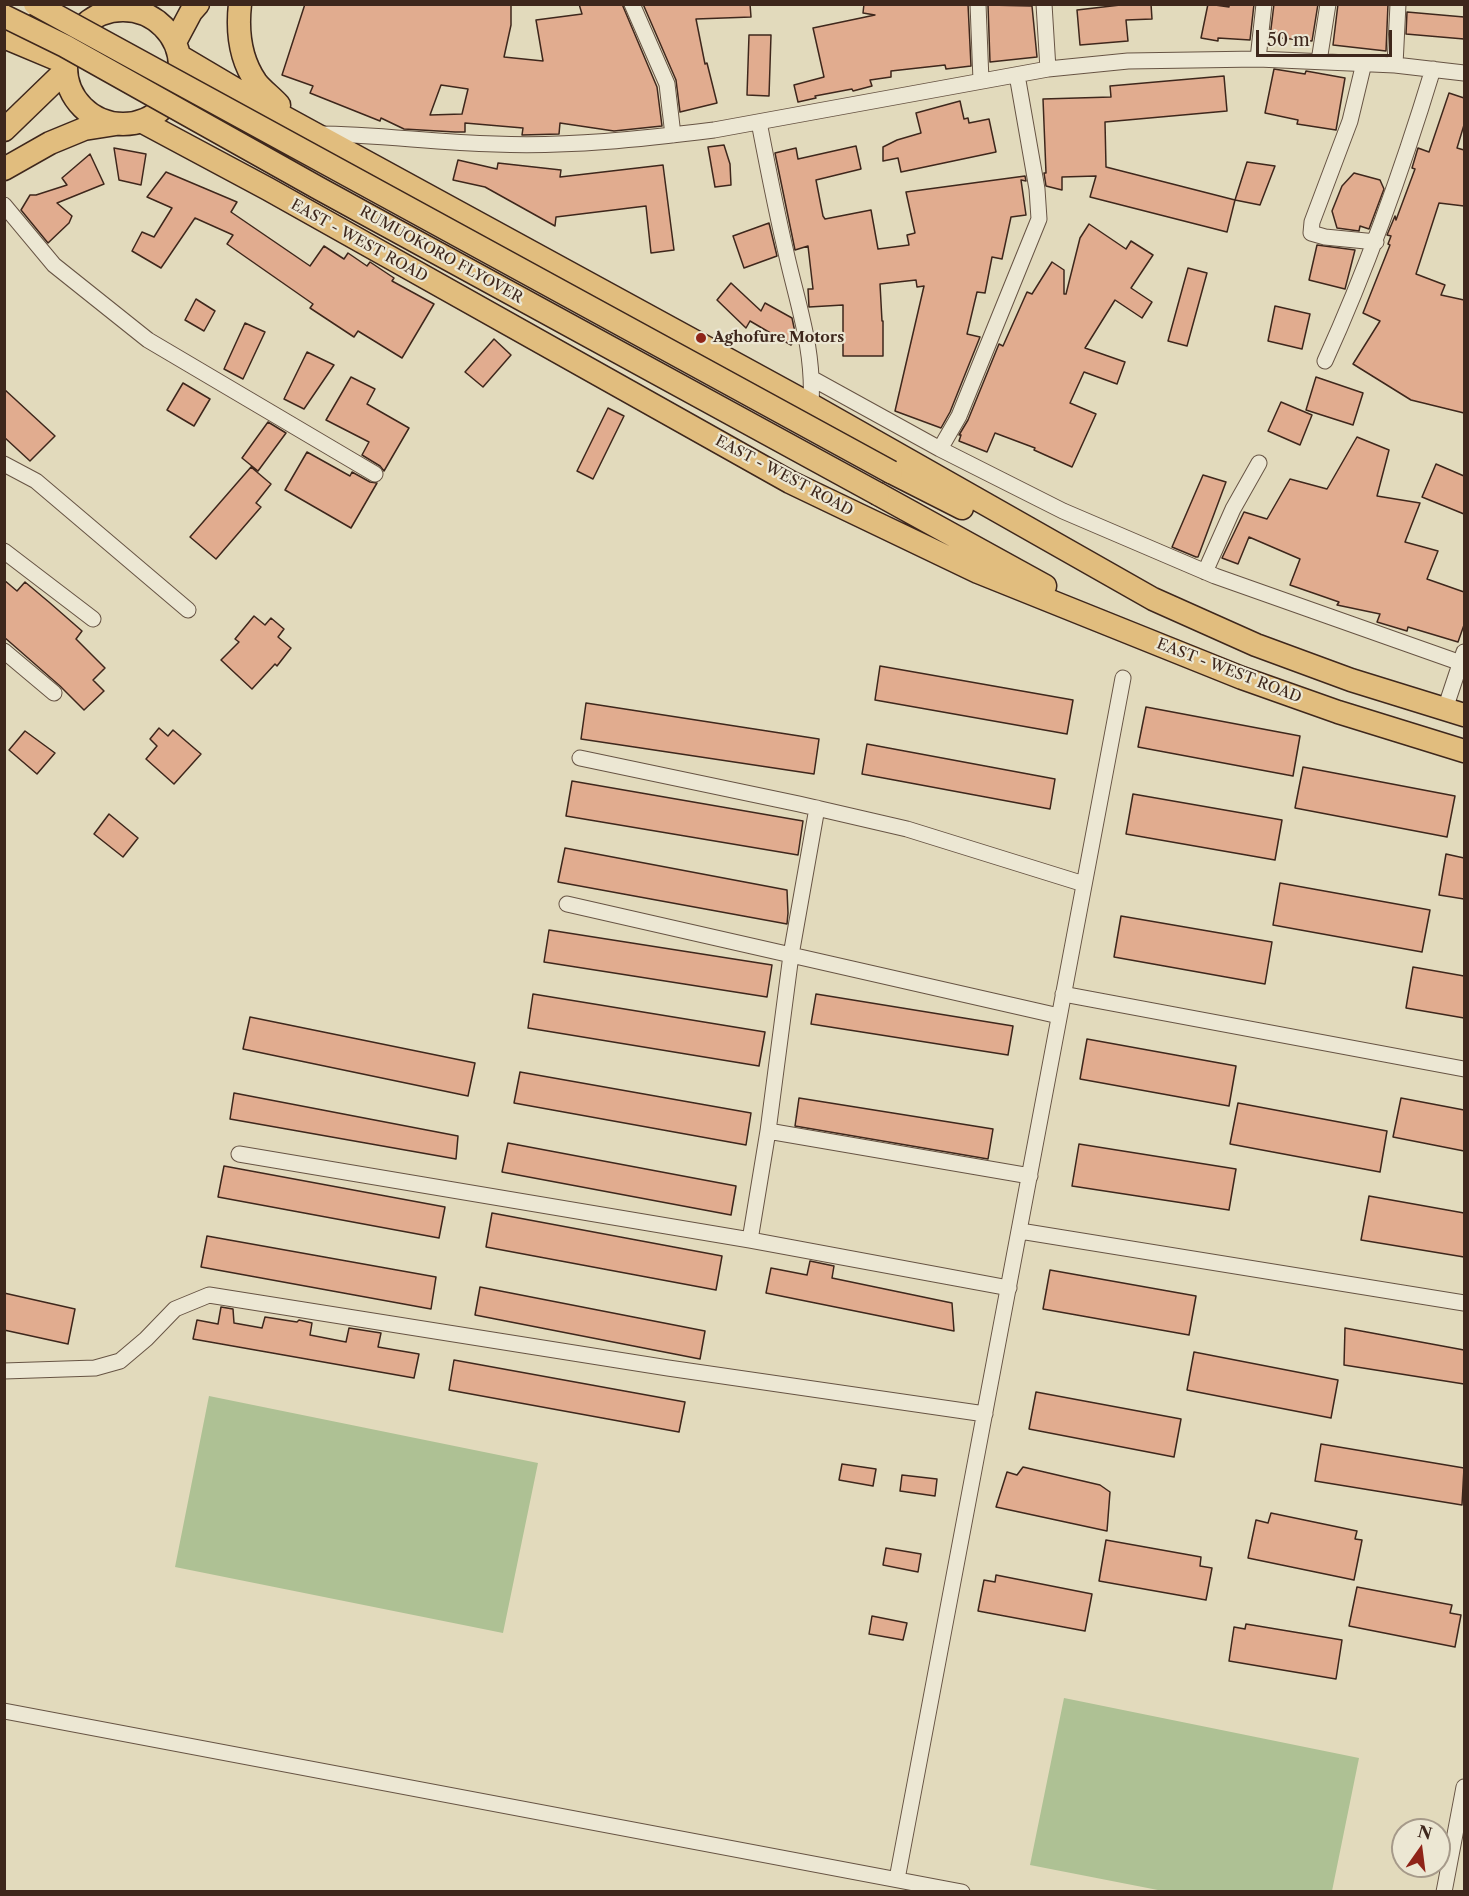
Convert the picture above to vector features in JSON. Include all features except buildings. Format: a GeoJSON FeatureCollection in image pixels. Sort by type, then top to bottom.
{"type":"FeatureCollection","features":[{"type":"Feature","properties":{"kind":"main road","name":"RUMUOKORO FLYOVER"},"geometry":{"type":"LineString","coordinates":[[35,4],[891,472],[1153,599]]}},
{"type":"Feature","properties":{"kind":"main road"},"geometry":{"type":"LineString","coordinates":[[4,169],[51,143],[84,129],[130,122],[160,110],[174,93],[179,78],[178,49],[191,12],[198,4]]}},
{"type":"Feature","properties":{"kind":"main road"},"geometry":{"type":"LineString","coordinates":[[240,4],[239,39],[245,60],[256,82],[304,129]]}},
{"type":"Feature","properties":{"kind":"main road"},"geometry":{"type":"LineString","coordinates":[[130,122],[103,120],[89,112],[78,100],[70,86],[66,67],[69,47],[77,32],[105,8],[151,9],[178,49],[304,129],[811,405],[1153,599],[1256,645],[1351,680],[1455,712]]}},
{"type":"Feature","properties":{"kind":"main road","name":"RUMUOKORO FLYOVER"},"geometry":{"type":"LineString","coordinates":[[4,16],[65,46],[320,189],[1129,632]]}},
{"type":"Feature","properties":{"kind":"main road"},"geometry":{"type":"LineString","coordinates":[[4,37],[66,67]]}},
{"type":"Feature","properties":{"kind":"main road"},"geometry":{"type":"LineString","coordinates":[[4,130],[66,67]]}},
{"type":"Feature","properties":{"kind":"main road","name":"EAST - WEST ROAD"},"geometry":{"type":"LineString","coordinates":[[130,122],[278,195],[790,482],[978,572],[1242,678],[1338,712],[1464,751]]}},
{"type":"Feature","properties":{"kind":"street"},"geometry":{"type":"LineString","coordinates":[[632,4],[667,84],[673,135]]}},
{"type":"Feature","properties":{"kind":"street"},"geometry":{"type":"LineString","coordinates":[[978,4],[981,81]]}},
{"type":"Feature","properties":{"kind":"street"},"geometry":{"type":"LineString","coordinates":[[1044,4],[1048,69]]}},
{"type":"Feature","properties":{"kind":"street"},"geometry":{"type":"LineString","coordinates":[[1258,59],[1264,4]]}},
{"type":"Feature","properties":{"kind":"street"},"geometry":{"type":"LineString","coordinates":[[1319,61],[1328,4]]}},
{"type":"Feature","properties":{"kind":"street"},"geometry":{"type":"LineString","coordinates":[[1395,65],[1398,4]]}},
{"type":"Feature","properties":{"kind":"street"},"geometry":{"type":"LineString","coordinates":[[304,129],[317,134],[351,134],[498,144],[571,143],[673,135],[759,122],[1048,69],[1128,61],[1258,59],[1319,61],[1395,65],[1464,73]]}},
{"type":"Feature","properties":{"kind":"street"},"geometry":{"type":"LineString","coordinates":[[1364,63],[1350,121],[1312,222],[1311,232],[1324,237],[1376,242]]}},
{"type":"Feature","properties":{"kind":"street"},"geometry":{"type":"LineString","coordinates":[[1325,361],[1376,242],[1404,165],[1433,69]]}},
{"type":"Feature","properties":{"kind":"street"},"geometry":{"type":"LineString","coordinates":[[940,449],[960,416],[1039,219],[1037,189],[1017,75]]}},
{"type":"Feature","properties":{"kind":"street"},"geometry":{"type":"LineString","coordinates":[[759,122],[774,200],[805,324],[813,379],[811,405]]}},
{"type":"Feature","properties":{"kind":"street"},"geometry":{"type":"LineString","coordinates":[[4,205],[54,265],[148,340],[375,474]]}},
{"type":"Feature","properties":{"kind":"street"},"geometry":{"type":"LineString","coordinates":[[813,379],[940,449],[1063,511],[1205,572],[1463,658],[1455,712]]}},
{"type":"Feature","properties":{"kind":"street"},"geometry":{"type":"LineString","coordinates":[[1205,572],[1233,509],[1259,463]]}},
{"type":"Feature","properties":{"kind":"street"},"geometry":{"type":"LineString","coordinates":[[4,464],[36,481],[188,610]]}},
{"type":"Feature","properties":{"kind":"street"},"geometry":{"type":"LineString","coordinates":[[4,551],[93,619]]}},
{"type":"Feature","properties":{"kind":"street"},"geometry":{"type":"LineString","coordinates":[[4,651],[54,693]]}},
{"type":"Feature","properties":{"kind":"street"},"geometry":{"type":"LineString","coordinates":[[890,1883],[986,1414],[1123,678]]}},
{"type":"Feature","properties":{"kind":"street"},"geometry":{"type":"LineString","coordinates":[[580,758],[907,829],[1084,884]]}},
{"type":"Feature","properties":{"kind":"street"},"geometry":{"type":"LineString","coordinates":[[750,1240],[768,1131],[791,956],[817,808]]}},
{"type":"Feature","properties":{"kind":"street"},"geometry":{"type":"LineString","coordinates":[[567,904],[1059,1016]]}},
{"type":"Feature","properties":{"kind":"street"},"geometry":{"type":"LineString","coordinates":[[1063,994],[1464,1069]]}},
{"type":"Feature","properties":{"kind":"street"},"geometry":{"type":"LineString","coordinates":[[768,1131],[1030,1176]]}},
{"type":"Feature","properties":{"kind":"street"},"geometry":{"type":"LineString","coordinates":[[239,1154],[750,1240],[1009,1288]]}},
{"type":"Feature","properties":{"kind":"street"},"geometry":{"type":"LineString","coordinates":[[1020,1231],[1464,1303]]}},
{"type":"Feature","properties":{"kind":"street"},"geometry":{"type":"LineString","coordinates":[[4,1371],[95,1368],[120,1361],[146,1339],[175,1309],[209,1295],[668,1368],[986,1414]]}},
{"type":"Feature","properties":{"kind":"street"},"geometry":{"type":"LineString","coordinates":[[4,1711],[890,1883],[962,1892]]}},
{"type":"Feature","properties":{"kind":"street"},"geometry":{"type":"LineString","coordinates":[[1444,1892],[1464,1787]]}},
{"type":"Feature","properties":{"kind":"green space"},"geometry":{"type":"Polygon","coordinates":[[[209,1396],[538,1463],[503,1633],[175,1567],[209,1396]]]}},
{"type":"Feature","properties":{"kind":"green space"},"geometry":{"type":"Polygon","coordinates":[[[1064,1698],[1359,1758],[1332,1891],[1163,1891],[1030,1865],[1064,1698]]]}},
{"type":"Feature","properties":{"kind":"place","name":"Aghofure Motors"},"geometry":{"type":"Point","coordinates":[701,338]}}]}
